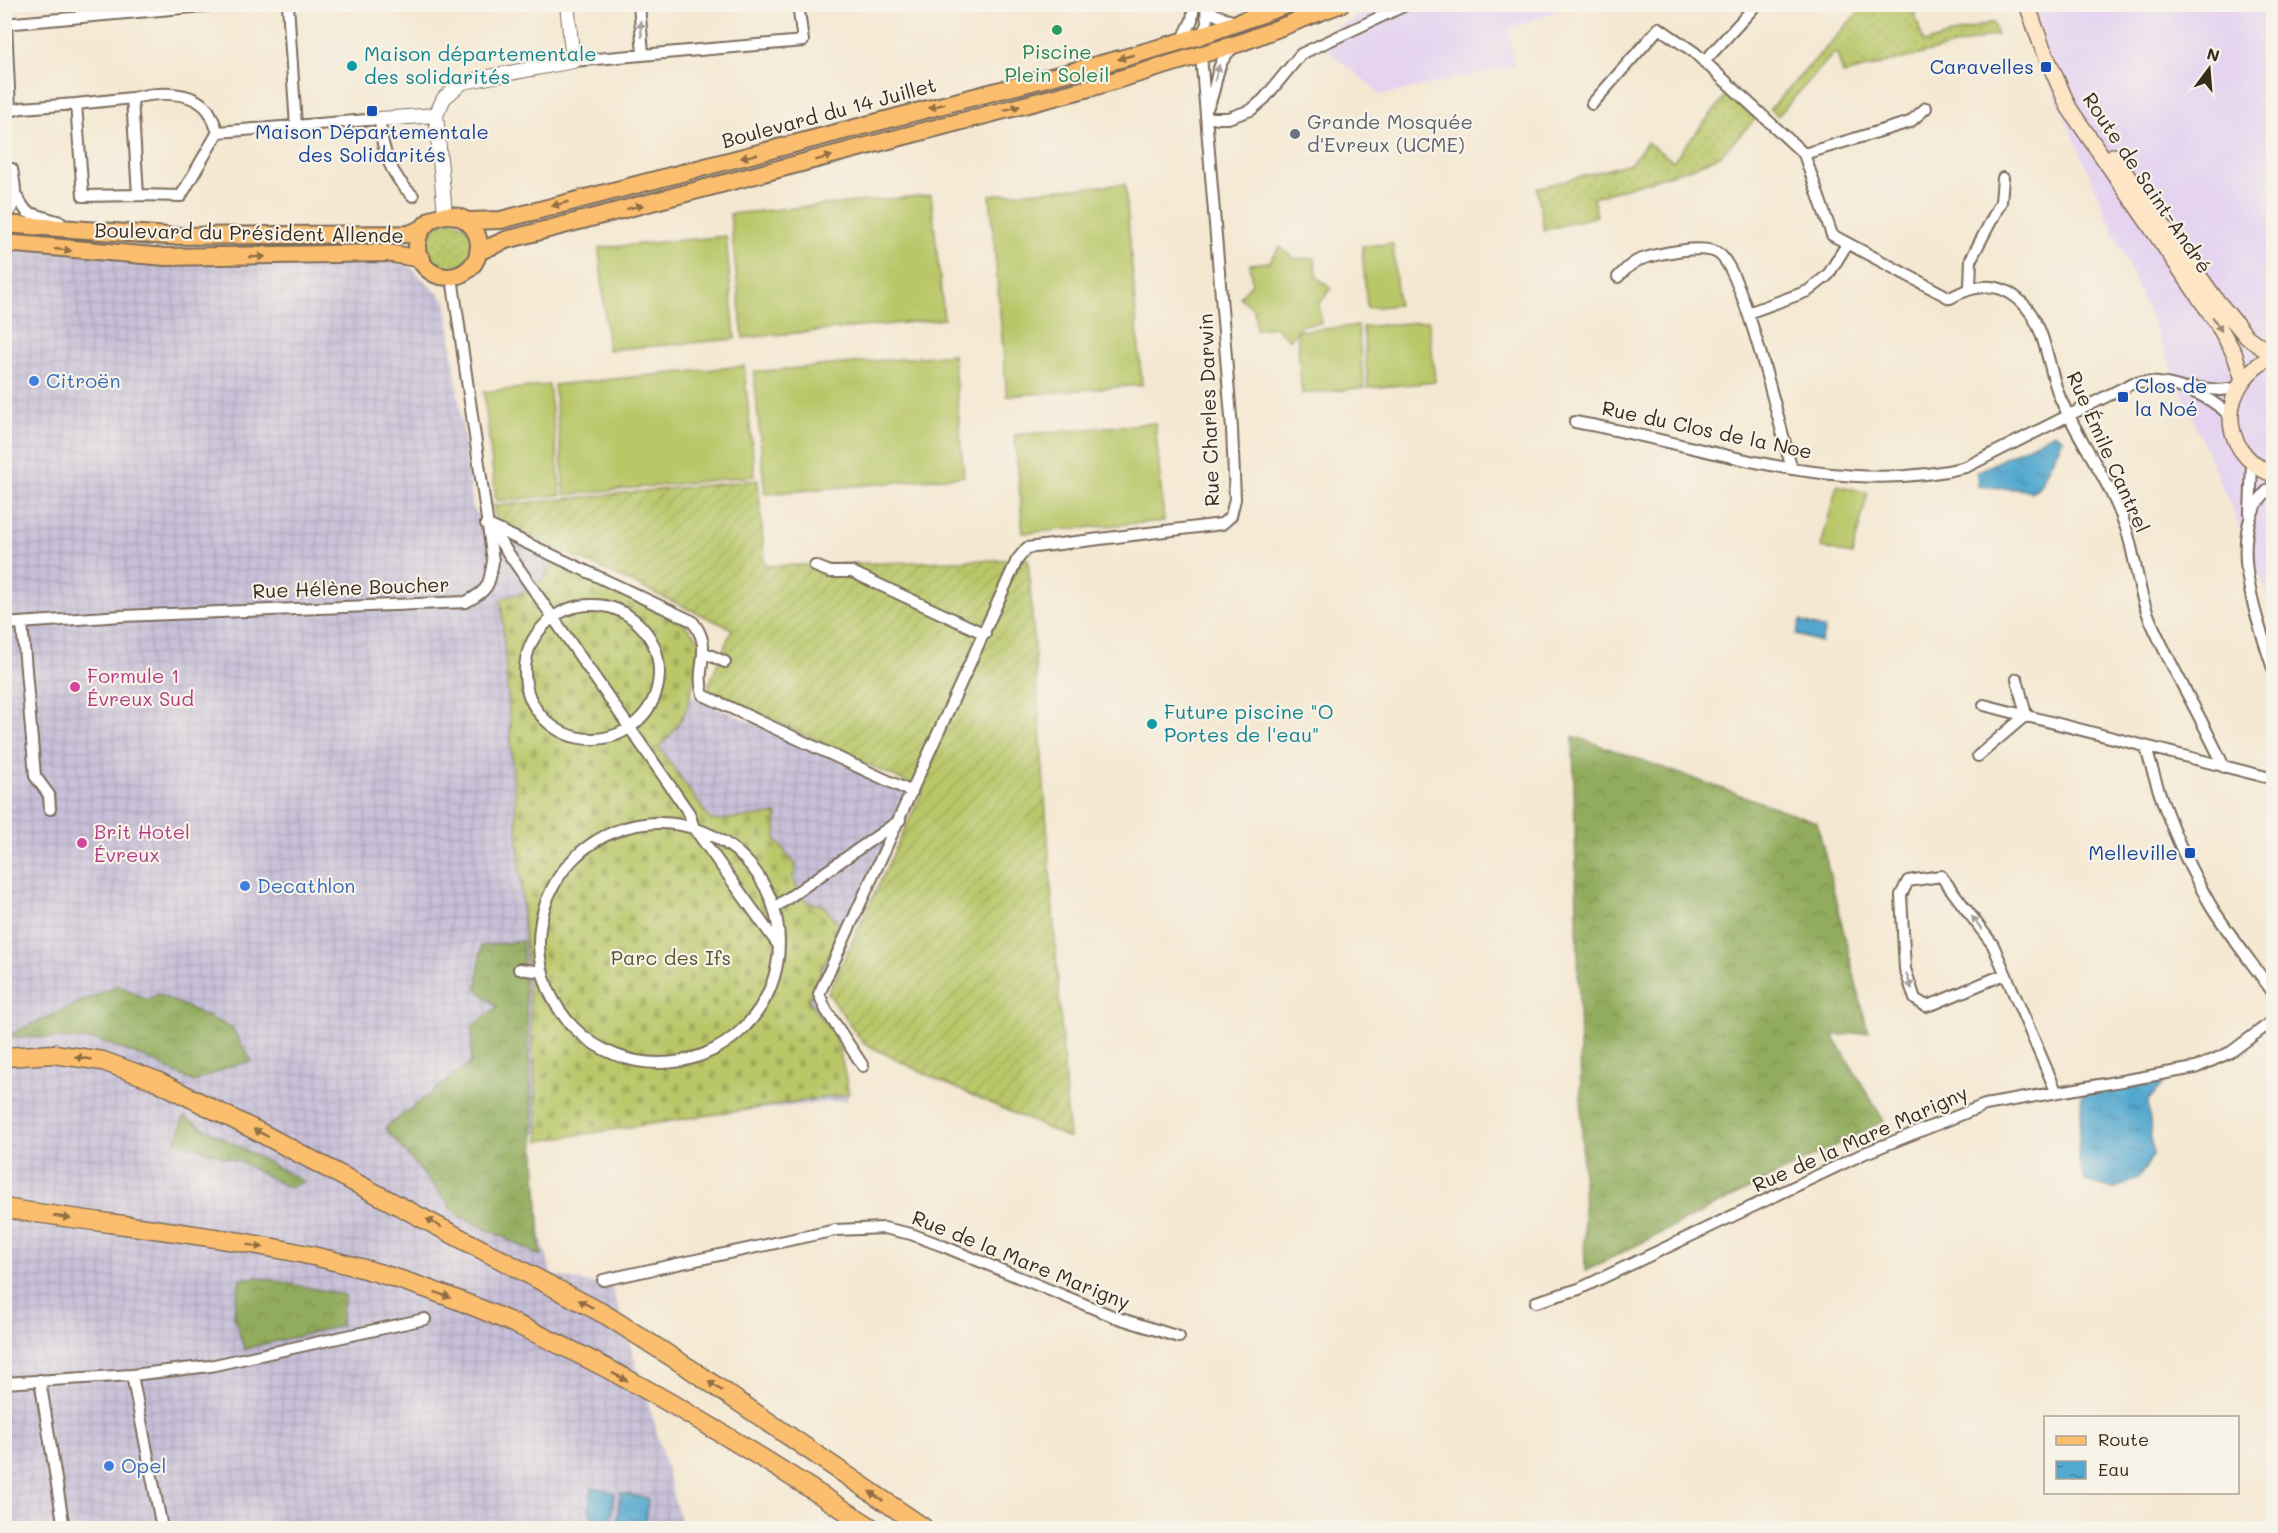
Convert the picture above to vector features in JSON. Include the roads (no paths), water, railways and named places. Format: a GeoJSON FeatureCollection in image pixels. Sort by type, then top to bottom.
{"type":"FeatureCollection","features":[{"type":"Feature","properties":{"kind":"highway"},"geometry":{"type":"LineString","coordinates":[[4,1057],[54,1054],[103,1061],[157,1081],[259,1132],[606,1315],[689,1368],[924,1528]]}},
{"type":"Feature","properties":{"kind":"highway"},"geometry":{"type":"LineString","coordinates":[[4,1208],[253,1245],[327,1260],[397,1278],[439,1293],[532,1332],[638,1386],[758,1455],[872,1528]]}},
{"type":"Feature","properties":{"kind":"main road","name":"Boulevard du 14 Juillet"},"geometry":{"type":"LineString","coordinates":[[445,214],[458,215],[468,221],[501,220],[1120,59],[1200,36],[1290,4]]}},
{"type":"Feature","properties":{"kind":"main road"},"geometry":{"type":"LineString","coordinates":[[478,252],[506,240],[1061,96],[1240,43],[1341,4]]}},
{"type":"Feature","properties":{"kind":"main road","name":"Route de Saint-André"},"geometry":{"type":"LineString","coordinates":[[2027,4],[2041,44],[2069,108],[2217,323],[2234,353],[2240,383]]}},
{"type":"Feature","properties":{"kind":"main road","name":"Route de Saint-André"},"geometry":{"type":"LineString","coordinates":[[2033,4],[2060,76],[2081,113],[2217,301],[2247,337],[2274,356]]}},
{"type":"Feature","properties":{"kind":"main road"},"geometry":{"type":"LineString","coordinates":[[1200,36],[1201,55]]}},
{"type":"Feature","properties":{"kind":"main road"},"geometry":{"type":"LineString","coordinates":[[445,214],[428,221],[421,229],[418,241],[422,259],[428,269],[437,276],[452,277],[468,270],[478,252],[478,242],[468,221]]}},
{"type":"Feature","properties":{"kind":"main road"},"geometry":{"type":"LineString","coordinates":[[4,224],[95,232],[229,237],[408,234],[421,229]]}},
{"type":"Feature","properties":{"kind":"main road","name":"Boulevard du Président Allende"},"geometry":{"type":"LineString","coordinates":[[4,243],[166,257],[387,254],[422,259]]}},
{"type":"Feature","properties":{"kind":"main road"},"geometry":{"type":"LineString","coordinates":[[2274,356],[2259,363],[2240,383],[2231,417],[2235,439],[2252,462],[2274,475]]}},
{"type":"Feature","properties":{"kind":"street"},"geometry":{"type":"LineString","coordinates":[[80,4],[81,17]]}},
{"type":"Feature","properties":{"kind":"street"},"geometry":{"type":"LineString","coordinates":[[218,132],[207,110],[197,102],[167,91],[132,98],[22,108],[7,113],[5,24],[227,4]]}},
{"type":"Feature","properties":{"kind":"street"},"geometry":{"type":"LineString","coordinates":[[288,4],[296,127]]}},
{"type":"Feature","properties":{"kind":"street"},"geometry":{"type":"LineString","coordinates":[[567,4],[573,61]]}},
{"type":"Feature","properties":{"kind":"street"},"geometry":{"type":"LineString","coordinates":[[639,4],[643,54]]}},
{"type":"Feature","properties":{"kind":"street"},"geometry":{"type":"LineString","coordinates":[[445,214],[436,115],[444,98],[463,82],[573,61],[803,41],[798,4]]}},
{"type":"Feature","properties":{"kind":"street"},"geometry":{"type":"LineString","coordinates":[[1196,4],[1200,36]]}},
{"type":"Feature","properties":{"kind":"street"},"geometry":{"type":"LineString","coordinates":[[1182,40],[1189,29],[1196,4]]}},
{"type":"Feature","properties":{"kind":"street"},"geometry":{"type":"LineString","coordinates":[[1200,36],[1208,25],[1206,4]]}},
{"type":"Feature","properties":{"kind":"street"},"geometry":{"type":"LineString","coordinates":[[1206,4],[1214,14],[1236,24]]}},
{"type":"Feature","properties":{"kind":"street"},"geometry":{"type":"LineString","coordinates":[[1240,43],[1222,57],[1212,101],[1206,114],[1228,118],[1251,110],[1264,99],[1301,54],[1408,4]]}},
{"type":"Feature","properties":{"kind":"street"},"geometry":{"type":"LineString","coordinates":[[1704,62],[1757,4]]}},
{"type":"Feature","properties":{"kind":"street"},"geometry":{"type":"LineString","coordinates":[[1592,104],[1659,28],[1686,45],[1804,154],[1832,235],[1950,298],[1970,287],[1971,259],[2001,202],[2003,178]]}},
{"type":"Feature","properties":{"kind":"street","name":"Rue Charles Darwin"},"geometry":{"type":"LineString","coordinates":[[863,1066],[826,1010],[819,994],[1017,560],[1028,549],[1222,524],[1231,516],[1235,499],[1232,429],[1201,55]]}},
{"type":"Feature","properties":{"kind":"street"},"geometry":{"type":"LineString","coordinates":[[132,98],[138,195]]}},
{"type":"Feature","properties":{"kind":"street"},"geometry":{"type":"LineString","coordinates":[[76,104],[83,196],[181,196],[218,132]]}},
{"type":"Feature","properties":{"kind":"street"},"geometry":{"type":"LineString","coordinates":[[1804,154],[1910,122],[1926,108]]}},
{"type":"Feature","properties":{"kind":"street"},"geometry":{"type":"LineString","coordinates":[[218,132],[436,115]]}},
{"type":"Feature","properties":{"kind":"street"},"geometry":{"type":"LineString","coordinates":[[380,119],[381,136],[397,181],[413,196]]}},
{"type":"Feature","properties":{"kind":"street"},"geometry":{"type":"LineString","coordinates":[[4,217],[13,208],[16,196],[12,170]]}},
{"type":"Feature","properties":{"kind":"street"},"geometry":{"type":"LineString","coordinates":[[16,196],[27,212],[95,232]]}},
{"type":"Feature","properties":{"kind":"street"},"geometry":{"type":"LineString","coordinates":[[1748,313],[1808,291],[1828,275],[1847,244]]}},
{"type":"Feature","properties":{"kind":"street"},"geometry":{"type":"LineString","coordinates":[[1618,277],[1637,261],[1698,248],[1719,253],[1732,269],[1748,313],[1792,469]]}},
{"type":"Feature","properties":{"kind":"street","name":"Rue Hélène Boucher"},"geometry":{"type":"LineString","coordinates":[[4,624],[122,616],[466,602],[489,586],[493,561],[452,277]]}},
{"type":"Feature","properties":{"kind":"street","name":"Rue Émile Cantrel"},"geometry":{"type":"LineString","coordinates":[[1970,287],[1991,286],[2015,297],[2035,320],[2060,396],[2088,445],[2126,527],[2151,622],[2224,766]]}},
{"type":"Feature","properties":{"kind":"street","name":"Rue du Clos de la Noe"},"geometry":{"type":"LineString","coordinates":[[1575,422],[1792,469],[1861,475],[1943,472],[1966,467],[2133,383],[2150,381],[2220,390],[2240,383]]}},
{"type":"Feature","properties":{"kind":"street","name":"Rue du Clos de la Noe"},"geometry":{"type":"LineString","coordinates":[[2170,385],[2217,402],[2231,417]]}},
{"type":"Feature","properties":{"kind":"street"},"geometry":{"type":"LineString","coordinates":[[2250,525],[2252,462]]}},
{"type":"Feature","properties":{"kind":"street"},"geometry":{"type":"LineString","coordinates":[[2274,485],[2258,499],[2246,547],[2247,582],[2274,672]]}},
{"type":"Feature","properties":{"kind":"street"},"geometry":{"type":"LineString","coordinates":[[487,524],[689,813],[694,828],[779,946]]}},
{"type":"Feature","properties":{"kind":"street"},"geometry":{"type":"LineString","coordinates":[[487,524],[682,614],[700,630],[705,653],[700,685],[703,695],[912,792]]}},
{"type":"Feature","properties":{"kind":"street"},"geometry":{"type":"LineString","coordinates":[[815,566],[830,572],[852,572],[985,634]]}},
{"type":"Feature","properties":{"kind":"street"},"geometry":{"type":"LineString","coordinates":[[581,605],[611,607],[638,622],[647,634],[659,662],[658,685],[650,706],[630,728],[614,736],[597,740],[579,739],[562,733],[536,710],[528,695],[524,677],[525,660],[530,643],[540,628],[553,616],[581,605]]}},
{"type":"Feature","properties":{"kind":"street"},"geometry":{"type":"LineString","coordinates":[[22,623],[35,776],[49,795],[50,809]]}},
{"type":"Feature","properties":{"kind":"street"},"geometry":{"type":"LineString","coordinates":[[705,653],[725,662]]}},
{"type":"Feature","properties":{"kind":"street"},"geometry":{"type":"LineString","coordinates":[[2018,679],[2026,715]]}},
{"type":"Feature","properties":{"kind":"street"},"geometry":{"type":"LineString","coordinates":[[1984,705],[2274,779]]}},
{"type":"Feature","properties":{"kind":"street"},"geometry":{"type":"LineString","coordinates":[[1978,756],[2026,715]]}},
{"type":"Feature","properties":{"kind":"street"},"geometry":{"type":"LineString","coordinates":[[2146,747],[2155,781],[2178,844],[2211,905],[2274,994]]}},
{"type":"Feature","properties":{"kind":"street"},"geometry":{"type":"LineString","coordinates":[[774,908],[900,819]]}},
{"type":"Feature","properties":{"kind":"street"},"geometry":{"type":"LineString","coordinates":[[652,823],[694,828],[721,840],[744,858],[767,890],[774,908],[779,946],[770,988],[748,1024],[714,1050],[673,1062],[638,1061],[621,1057],[591,1042],[566,1018],[548,989],[543,972],[539,930],[543,910],[551,890],[576,856],[611,833],[631,826],[652,823]]}},
{"type":"Feature","properties":{"kind":"street"},"geometry":{"type":"LineString","coordinates":[[2005,974],[1936,1004],[1926,1006],[1915,999],[1905,969],[1900,895],[1908,881],[1941,876],[1993,945],[2056,1090]]}},
{"type":"Feature","properties":{"kind":"street"},"geometry":{"type":"LineString","coordinates":[[519,969],[543,972]]}},
{"type":"Feature","properties":{"kind":"street","name":"Rue de la Mare Marigny"},"geometry":{"type":"LineString","coordinates":[[1536,1302],[1579,1289],[1865,1153],[1985,1105],[2056,1090],[2149,1078],[2195,1068],[2231,1052],[2274,1020]]}},
{"type":"Feature","properties":{"kind":"street","name":"Rue de la Mare Marigny"},"geometry":{"type":"LineString","coordinates":[[603,1280],[836,1230],[884,1228],[932,1242],[1115,1317],[1179,1336]]}},
{"type":"Feature","properties":{"kind":"street"},"geometry":{"type":"LineString","coordinates":[[4,1383],[132,1375],[210,1366],[425,1319]]}},
{"type":"Feature","properties":{"kind":"street"},"geometry":{"type":"LineString","coordinates":[[132,1375],[162,1528]]}},
{"type":"Feature","properties":{"kind":"street"},"geometry":{"type":"LineString","coordinates":[[40,1380],[64,1528]]}},
{"type":"Feature","properties":{"kind":"water"},"geometry":{"type":"Polygon","coordinates":[[[2054,433],[2063,439],[2039,487],[2031,492],[1978,486],[1977,472],[2054,433]]]}},
{"type":"Feature","properties":{"kind":"water"},"geometry":{"type":"Polygon","coordinates":[[[1800,621],[1825,629],[1821,642],[1796,635],[1800,621]]]}},
{"type":"Feature","properties":{"kind":"water"},"geometry":{"type":"Polygon","coordinates":[[[2164,1082],[2148,1101],[2153,1155],[2139,1178],[2114,1189],[2085,1181],[2078,1158],[2082,1094],[2164,1082]]]}},
{"type":"Feature","properties":{"kind":"water"},"geometry":{"type":"Polygon","coordinates":[[[592,1487],[614,1493],[611,1521],[591,1516],[589,1509],[592,1487]]]}},
{"type":"Feature","properties":{"kind":"water"},"geometry":{"type":"Polygon","coordinates":[[[621,1493],[648,1498],[645,1523],[617,1522],[621,1493]]]}},
{"type":"Feature","properties":{"kind":"place","name":"Piscine Plein Soleil"},"geometry":{"type":"Point","coordinates":[1057,30]}},
{"type":"Feature","properties":{"kind":"place","name":"Maison départementale des solidarités"},"geometry":{"type":"Point","coordinates":[352,66]}},
{"type":"Feature","properties":{"kind":"place","name":"Caravelles"},"geometry":{"type":"Point","coordinates":[2046,67]}},
{"type":"Feature","properties":{"kind":"place","name":"Maison Départementale des Solidarités"},"geometry":{"type":"Point","coordinates":[372,111]}},
{"type":"Feature","properties":{"kind":"place","name":"Grande Mosquée d'Evreux (UCME)"},"geometry":{"type":"Point","coordinates":[1295,134]}},
{"type":"Feature","properties":{"kind":"place","name":"Citroën"},"geometry":{"type":"Point","coordinates":[34,381]}},
{"type":"Feature","properties":{"kind":"place","name":"Clos de la Noé"},"geometry":{"type":"Point","coordinates":[2123,397]}},
{"type":"Feature","properties":{"kind":"place","name":"Formule 1 Évreux Sud"},"geometry":{"type":"Point","coordinates":[75,687]}},
{"type":"Feature","properties":{"kind":"place","name":"Future piscine \"O Portes de l'eau\""},"geometry":{"type":"Point","coordinates":[1152,724]}},
{"type":"Feature","properties":{"kind":"place","name":"Brit Hotel Évreux"},"geometry":{"type":"Point","coordinates":[82,843]}},
{"type":"Feature","properties":{"kind":"place","name":"Melleville"},"geometry":{"type":"Point","coordinates":[2190,853]}},
{"type":"Feature","properties":{"kind":"place","name":"Decathlon"},"geometry":{"type":"Point","coordinates":[245,886]}},
{"type":"Feature","properties":{"kind":"place","name":"Opel"},"geometry":{"type":"Point","coordinates":[109,1466]}},
{"type":"Feature","properties":{"kind":"park label","name":"Parc des Ifs"},"geometry":{"type":"Point","coordinates":[671,958]}}]}
